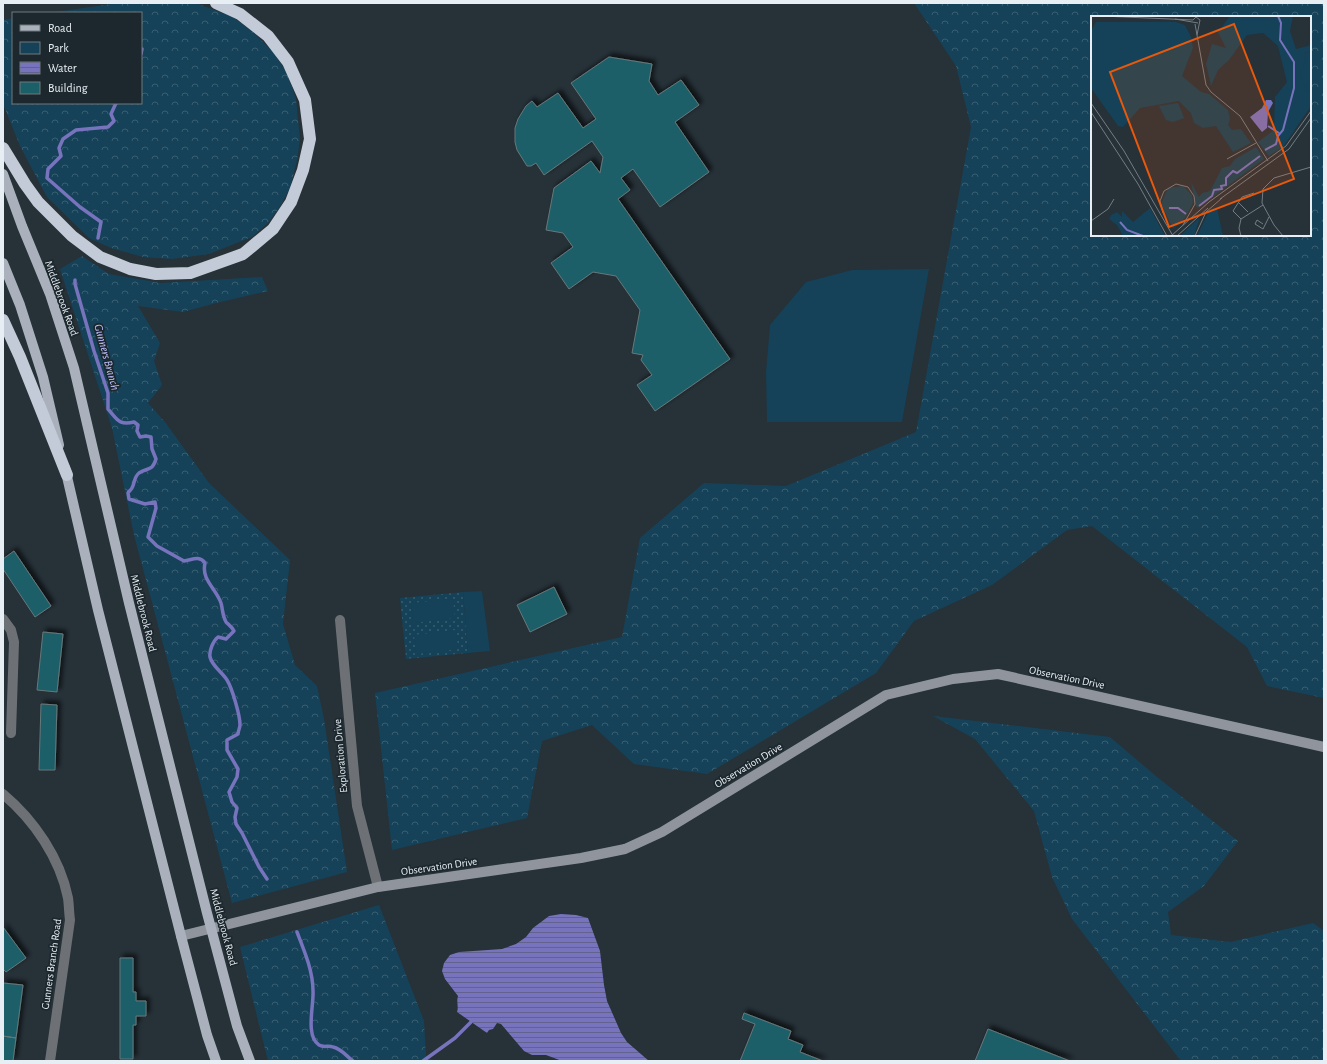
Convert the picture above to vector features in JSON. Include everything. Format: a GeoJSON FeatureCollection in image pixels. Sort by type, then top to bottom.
{"type":"FeatureCollection","features":[{"type":"Feature","properties":{"kind":"highway"},"geometry":{"type":"LineString","coordinates":[[3,148],[24,184],[38,202],[72,236],[100,257],[130,269],[156,274],[190,273],[243,254],[273,229],[292,202],[303,170],[310,139],[305,100],[288,62],[268,36],[240,14],[216,3]]}},
{"type":"Feature","properties":{"kind":"highway"},"geometry":{"type":"LineString","coordinates":[[3,320],[20,357],[66,475]]}},
{"type":"Feature","properties":{"kind":"main road","name":"Middlebrook Road"},"geometry":{"type":"LineString","coordinates":[[3,174],[22,226],[50,294],[74,368],[129,603],[211,928],[237,1026],[250,1061]]}},
{"type":"Feature","properties":{"kind":"main road"},"geometry":{"type":"LineString","coordinates":[[3,264],[20,305],[43,376],[98,610],[181,936],[207,1035],[216,1061]]}},
{"type":"Feature","properties":{"kind":"street"},"geometry":{"type":"LineString","coordinates":[[3,619],[11,630],[14,642],[11,733]]}},
{"type":"Feature","properties":{"kind":"street","name":"Exploration Drive"},"geometry":{"type":"LineString","coordinates":[[340,620],[357,806],[378,887]]}},
{"type":"Feature","properties":{"kind":"street","name":"Observation Drive"},"geometry":{"type":"LineString","coordinates":[[181,936],[378,887],[581,858],[625,849],[662,832],[886,695],[953,679],[998,674],[1324,747]]}},
{"type":"Feature","properties":{"kind":"street","name":"Gunners Branch Road"},"geometry":{"type":"LineString","coordinates":[[3,794],[18,807],[44,840],[60,872],[68,898],[70,920],[50,1061]]}},
{"type":"Feature","properties":{"kind":"green space"},"geometry":{"type":"Polygon","coordinates":[[[118,3],[196,3],[233,17],[253,32],[275,54],[288,75],[296,99],[300,140],[290,188],[279,208],[268,223],[252,237],[209,254],[172,259],[143,257],[111,248],[89,238],[47,197],[20,146],[3,104],[3,20],[12,18],[12,104],[142,104],[142,12],[56,12],[118,3]]]}},
{"type":"Feature","properties":{"kind":"green space"},"geometry":{"type":"Polygon","coordinates":[[[914,3],[1324,3],[1324,698],[1267,686],[1247,647],[1092,526],[1067,530],[992,585],[914,621],[876,673],[707,774],[634,764],[592,725],[542,741],[527,818],[392,850],[375,693],[622,637],[640,538],[704,483],[786,486],[916,432],[971,127],[956,66],[914,3]]]}},
{"type":"Feature","properties":{"kind":"green space"},"geometry":{"type":"Polygon","coordinates":[[[82,256],[109,274],[161,283],[262,277],[268,291],[183,312],[138,306],[160,343],[154,361],[162,385],[148,403],[165,422],[209,483],[290,560],[283,624],[295,665],[317,686],[324,719],[347,872],[232,903],[134,535],[112,428],[60,269],[82,256]]]}},
{"type":"Feature","properties":{"kind":"green space"},"geometry":{"type":"Polygon","coordinates":[[[929,269],[902,422],[767,422],[766,372],[770,325],[806,282],[852,270],[929,269]]]}},
{"type":"Feature","properties":{"kind":"green space"},"geometry":{"type":"Polygon","coordinates":[[[482,591],[490,651],[468,653],[463,592],[482,591]]]}},
{"type":"Feature","properties":{"kind":"green space"},"geometry":{"type":"Polygon","coordinates":[[[463,592],[468,653],[406,659],[400,598],[463,592]]]}},
{"type":"Feature","properties":{"kind":"green space"},"geometry":{"type":"Polygon","coordinates":[[[453,599],[455,618],[413,623],[411,603],[453,599]]]}},
{"type":"Feature","properties":{"kind":"green space"},"geometry":{"type":"Polygon","coordinates":[[[456,630],[458,649],[416,654],[414,635],[456,630]]]}},
{"type":"Feature","properties":{"kind":"green space"},"geometry":{"type":"Polygon","coordinates":[[[933,716],[1110,737],[1157,777],[1238,841],[1204,886],[1168,912],[1171,935],[1230,942],[1313,923],[1324,931],[1324,1061],[1181,1061],[1072,919],[1052,877],[1034,811],[975,739],[933,716]]]}},
{"type":"Feature","properties":{"kind":"green space"},"geometry":{"type":"Polygon","coordinates":[[[379,905],[424,1021],[426,1056],[434,1061],[268,1061],[240,947],[379,905]]]}},
{"type":"Feature","properties":{"kind":"water"},"geometry":{"type":"Polygon","coordinates":[[[561,914],[576,915],[588,918],[600,951],[607,1001],[621,1033],[627,1042],[649,1061],[562,1061],[546,1055],[532,1055],[524,1051],[501,1024],[497,1023],[493,1029],[489,1030],[487,1033],[457,1012],[458,996],[445,979],[442,971],[444,963],[450,955],[459,952],[502,949],[516,944],[526,937],[533,928],[549,916],[561,914]]]}},
{"type":"Feature","properties":{"kind":"building"},"geometry":{"type":"Polygon","coordinates":[[[609,57],[652,64],[649,81],[658,95],[681,80],[699,105],[675,122],[709,172],[660,207],[633,169],[621,178],[630,190],[618,199],[730,359],[655,411],[637,385],[652,375],[641,360],[643,355],[632,353],[640,310],[616,276],[593,272],[569,289],[551,263],[573,247],[563,233],[546,230],[554,188],[591,161],[600,173],[603,157],[592,141],[544,175],[536,163],[531,166],[527,166],[517,150],[515,142],[515,128],[518,119],[526,106],[532,101],[537,107],[558,93],[583,128],[596,119],[571,83],[609,57]]]}},
{"type":"Feature","properties":{"kind":"building"},"geometry":{"type":"Polygon","coordinates":[[[14,551],[51,606],[35,617],[3,569],[3,559],[14,551]]]}},
{"type":"Feature","properties":{"kind":"building"},"geometry":{"type":"Polygon","coordinates":[[[554,587],[567,614],[530,632],[517,605],[554,587]]]}},
{"type":"Feature","properties":{"kind":"building"},"geometry":{"type":"Polygon","coordinates":[[[43,632],[63,634],[57,692],[37,690],[43,632]]]}},
{"type":"Feature","properties":{"kind":"building"},"geometry":{"type":"Polygon","coordinates":[[[41,704],[57,705],[55,770],[39,770],[41,704]]]}},
{"type":"Feature","properties":{"kind":"building"},"geometry":{"type":"Polygon","coordinates":[[[3,927],[26,958],[6,972],[3,969],[3,927]]]}},
{"type":"Feature","properties":{"kind":"building"},"geometry":{"type":"Polygon","coordinates":[[[120,958],[133,958],[133,992],[136,992],[136,1001],[146,1001],[146,1016],[136,1016],[136,1025],[133,1025],[133,1059],[120,1059],[120,958]]]}},
{"type":"Feature","properties":{"kind":"building"},"geometry":{"type":"Polygon","coordinates":[[[3,983],[23,985],[16,1038],[3,1036],[3,983]]]}},
{"type":"Feature","properties":{"kind":"building"},"geometry":{"type":"Polygon","coordinates":[[[744,1013],[791,1031],[788,1039],[803,1045],[800,1052],[823,1061],[740,1061],[755,1024],[742,1019],[744,1013]]]}},
{"type":"Feature","properties":{"kind":"building"},"geometry":{"type":"Polygon","coordinates":[[[988,1029],[1070,1061],[975,1061],[988,1029]]]}},
{"type":"Feature","properties":{"kind":"building"},"geometry":{"type":"Polygon","coordinates":[[[3,1036],[16,1038],[13,1061],[3,1061],[3,1036]]]}},
{"type":"Feature","properties":{"kind":"waterway","name":"Gunners Branch"},"geometry":{"type":"LineString","coordinates":[[98,238],[101,222],[80,207],[47,178],[48,169],[61,156],[59,148],[63,139],[76,130],[108,127],[114,121],[111,114],[116,104]]}},
{"type":"Feature","properties":{"kind":"waterway","name":"Gunners Branch"},"geometry":{"type":"LineString","coordinates":[[75,280],[94,351],[108,393],[108,409],[119,421],[125,423],[134,422],[138,425],[137,431],[140,437],[151,437],[152,449],[156,459],[151,468],[142,471],[136,476],[132,488],[128,493],[129,499],[145,504],[155,502],[156,508],[148,537],[157,546],[184,561],[200,559],[205,563],[204,569],[207,579],[219,598],[226,622],[234,631],[226,639],[218,637],[216,639],[211,649],[210,657],[229,684],[240,721],[238,734],[227,740],[227,750],[238,769],[237,777],[229,792],[232,802],[237,808],[235,817],[236,824],[267,879]]}},
{"type":"Feature","properties":{"kind":"waterway","name":"Gunners Branch"},"geometry":{"type":"LineString","coordinates":[[297,932],[308,961],[313,983],[311,1020],[312,1035],[319,1045],[331,1046],[339,1049],[353,1061]]}},
{"type":"Feature","properties":{"kind":"waterway"},"geometry":{"type":"LineString","coordinates":[[423,1061],[455,1038],[471,1022]]}}]}
